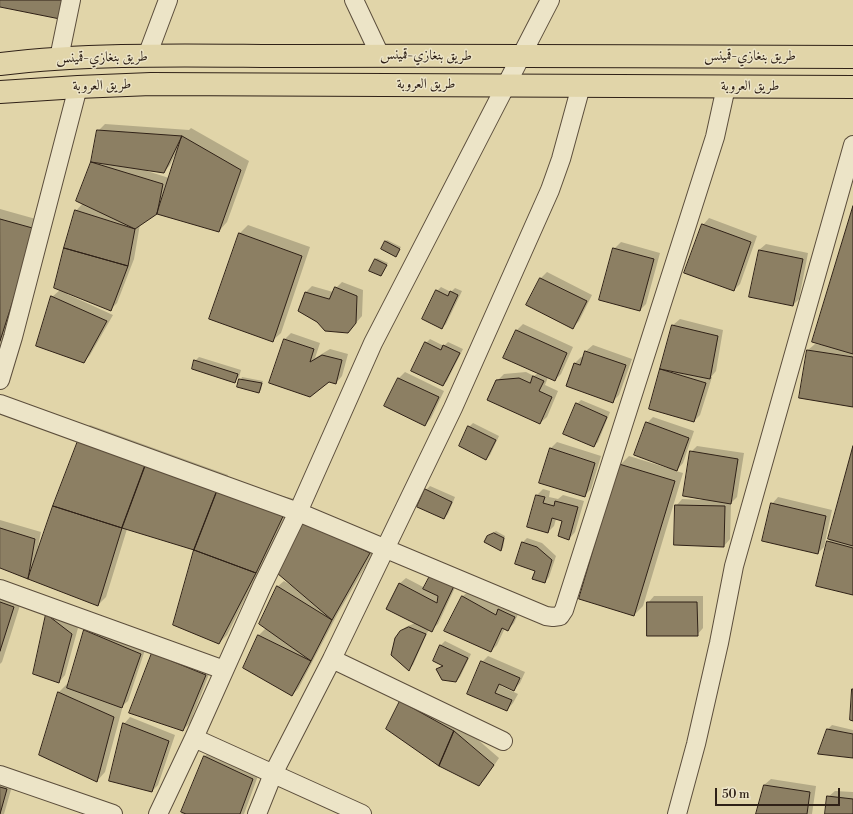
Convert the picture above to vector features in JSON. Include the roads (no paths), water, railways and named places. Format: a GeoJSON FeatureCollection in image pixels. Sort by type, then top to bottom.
{"type":"FeatureCollection","features":[{"type":"Feature","properties":{"kind":"main road","name":"طريق بنغازي-قمينس"},"geometry":{"type":"LineString","coordinates":[[0,64],[59,58],[146,56],[380,55],[520,57],[853,57]]}},
{"type":"Feature","properties":{"kind":"main road","name":"طريق العروبة"},"geometry":{"type":"LineString","coordinates":[[0,92],[151,84],[853,87]]}},
{"type":"Feature","properties":{"kind":"street"},"geometry":{"type":"LineString","coordinates":[[59,58],[72,0]]}},
{"type":"Feature","properties":{"kind":"street"},"geometry":{"type":"LineString","coordinates":[[146,56],[168,0]]}},
{"type":"Feature","properties":{"kind":"street"},"geometry":{"type":"LineString","coordinates":[[354,0],[380,55]]}},
{"type":"Feature","properties":{"kind":"street"},"geometry":{"type":"LineString","coordinates":[[158,814],[194,738],[262,586],[298,512],[373,343],[550,0]]}},
{"type":"Feature","properties":{"kind":"street"},"geometry":{"type":"LineString","coordinates":[[257,814],[273,774],[332,659],[453,408],[550,190],[561,159],[581,86]]}},
{"type":"Feature","properties":{"kind":"street"},"geometry":{"type":"LineString","coordinates":[[0,380],[13,337],[78,87]]}},
{"type":"Feature","properties":{"kind":"street"},"geometry":{"type":"LineString","coordinates":[[0,404],[298,512],[546,616],[560,616],[564,610],[715,137],[726,87]]}},
{"type":"Feature","properties":{"kind":"street"},"geometry":{"type":"LineString","coordinates":[[677,814],[696,744],[719,643],[734,566],[853,145]]}},
{"type":"Feature","properties":{"kind":"street"},"geometry":{"type":"LineString","coordinates":[[0,589],[224,670]]}},
{"type":"Feature","properties":{"kind":"street"},"geometry":{"type":"LineString","coordinates":[[332,659],[503,741]]}},
{"type":"Feature","properties":{"kind":"street"},"geometry":{"type":"LineString","coordinates":[[194,738],[362,814]]}},
{"type":"Feature","properties":{"kind":"street"},"geometry":{"type":"LineString","coordinates":[[0,775],[113,814]]}}]}
